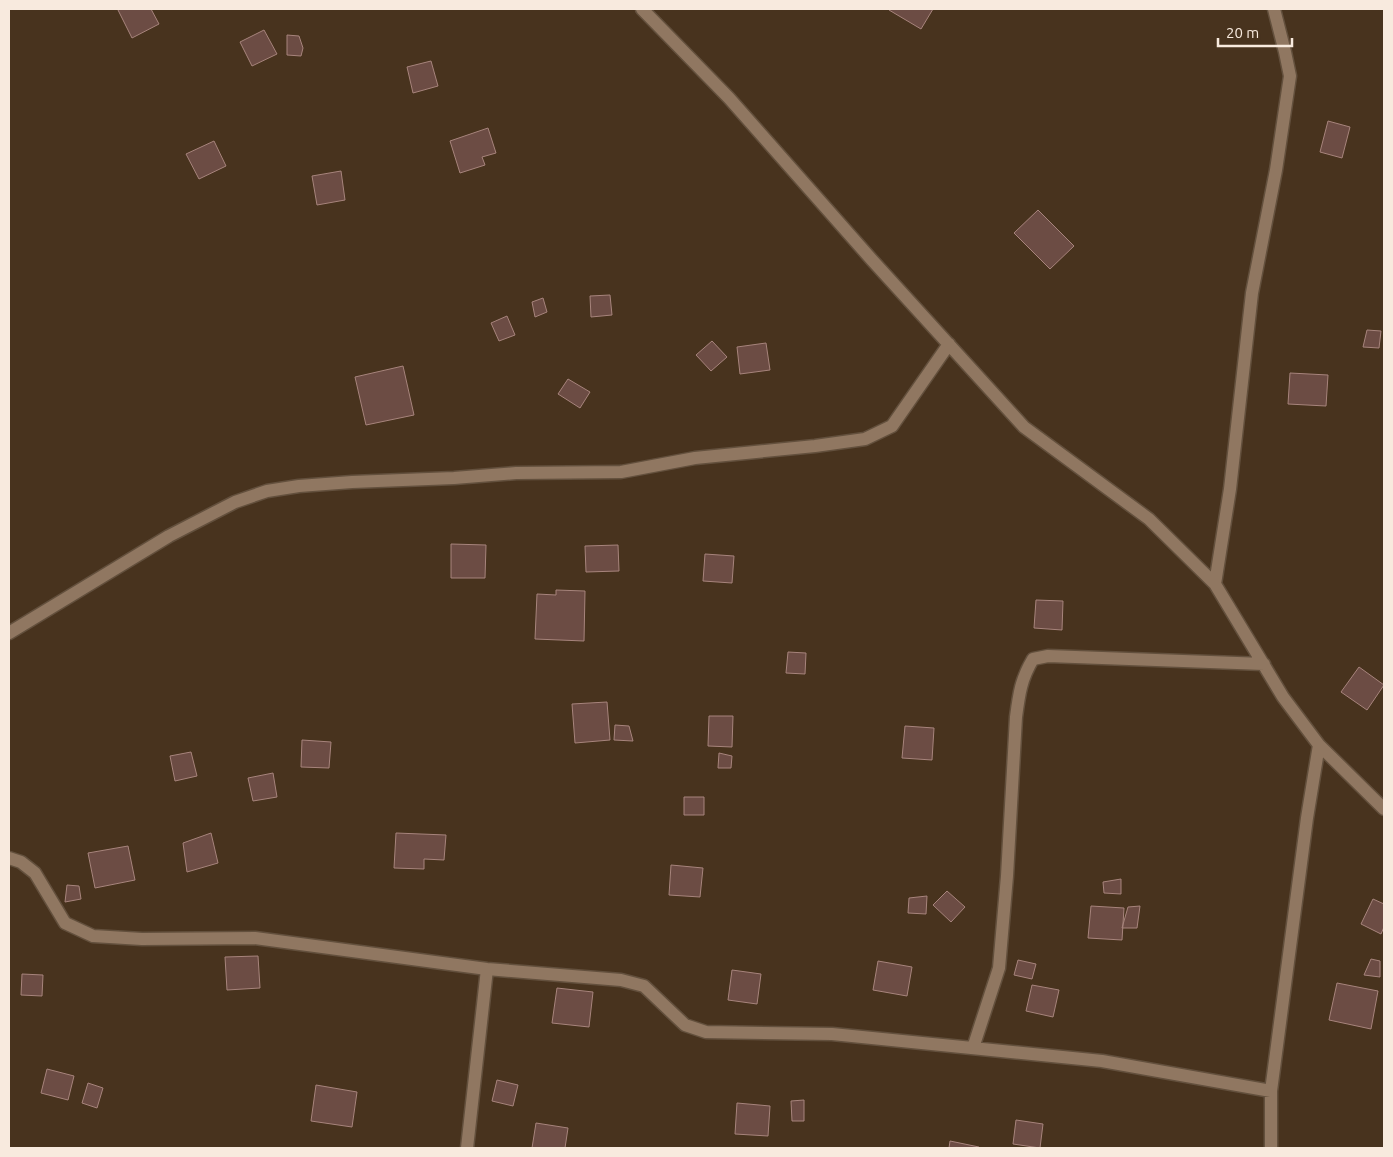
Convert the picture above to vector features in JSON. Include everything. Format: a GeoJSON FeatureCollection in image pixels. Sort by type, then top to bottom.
{"type":"FeatureCollection","features":[{"type":"Feature","properties":{"kind":"street"},"geometry":{"type":"LineString","coordinates":[[642,9],[729,98],[872,260],[1024,427],[1149,519],[1215,584],[1283,697],[1319,745],[1384,810]]}},
{"type":"Feature","properties":{"kind":"street"},"geometry":{"type":"LineString","coordinates":[[1215,584],[1230,489],[1252,293],[1276,170],[1290,76],[1274,9]]}},
{"type":"Feature","properties":{"kind":"street"},"geometry":{"type":"LineString","coordinates":[[9,633],[169,536],[235,502],[268,491],[299,486],[361,481],[454,478],[516,473],[621,472],[695,458],[864,439],[892,426],[949,344]]}},
{"type":"Feature","properties":{"kind":"street"},"geometry":{"type":"LineString","coordinates":[[973,1048],[999,968],[1007,876],[1016,716],[1024,675],[1033,659],[1048,656],[1264,664]]}},
{"type":"Feature","properties":{"kind":"street"},"geometry":{"type":"LineString","coordinates":[[1271,1148],[1271,1091],[1307,818],[1319,745]]}},
{"type":"Feature","properties":{"kind":"street"},"geometry":{"type":"LineString","coordinates":[[9,858],[21,862],[35,873],[65,923],[93,936],[142,939],[255,938],[487,969],[621,980],[644,986],[685,1025],[706,1032],[832,1034],[1102,1061],[1271,1091]]}},
{"type":"Feature","properties":{"kind":"street"},"geometry":{"type":"LineString","coordinates":[[467,1148],[487,969]]}},
{"type":"Feature","properties":{"kind":"building"},"geometry":{"type":"Polygon","coordinates":[[[119,9],[151,9],[159,24],[132,38],[119,9]]]}},
{"type":"Feature","properties":{"kind":"building"},"geometry":{"type":"Polygon","coordinates":[[[889,9],[933,9],[921,29],[889,9]]]}},
{"type":"Feature","properties":{"kind":"building"},"geometry":{"type":"Polygon","coordinates":[[[264,30],[277,54],[252,66],[240,42],[264,30]]]}},
{"type":"Feature","properties":{"kind":"building"},"geometry":{"type":"Polygon","coordinates":[[[287,35],[299,36],[303,48],[301,56],[287,55],[287,35]]]}},
{"type":"Feature","properties":{"kind":"building"},"geometry":{"type":"Polygon","coordinates":[[[431,61],[438,86],[413,93],[407,67],[431,61]]]}},
{"type":"Feature","properties":{"kind":"building"},"geometry":{"type":"Polygon","coordinates":[[[1328,121],[1350,127],[1342,158],[1320,152],[1328,121]]]}},
{"type":"Feature","properties":{"kind":"building"},"geometry":{"type":"Polygon","coordinates":[[[488,128],[496,153],[482,157],[485,165],[460,173],[450,141],[488,128]]]}},
{"type":"Feature","properties":{"kind":"building"},"geometry":{"type":"Polygon","coordinates":[[[214,141],[226,166],[199,179],[186,154],[214,141]]]}},
{"type":"Feature","properties":{"kind":"building"},"geometry":{"type":"Polygon","coordinates":[[[341,171],[345,200],[317,205],[312,176],[341,171]]]}},
{"type":"Feature","properties":{"kind":"building"},"geometry":{"type":"Polygon","coordinates":[[[1038,210],[1074,246],[1050,269],[1014,233],[1038,210]]]}},
{"type":"Feature","properties":{"kind":"building"},"geometry":{"type":"Polygon","coordinates":[[[610,295],[612,315],[591,317],[590,296],[610,295]]]}},
{"type":"Feature","properties":{"kind":"building"},"geometry":{"type":"Polygon","coordinates":[[[543,298],[547,312],[535,317],[532,302],[543,298]]]}},
{"type":"Feature","properties":{"kind":"building"},"geometry":{"type":"Polygon","coordinates":[[[507,316],[515,335],[499,341],[491,323],[507,316]]]}},
{"type":"Feature","properties":{"kind":"building"},"geometry":{"type":"Polygon","coordinates":[[[1367,330],[1381,331],[1379,348],[1363,347],[1367,330]]]}},
{"type":"Feature","properties":{"kind":"building"},"geometry":{"type":"Polygon","coordinates":[[[712,341],[727,357],[711,371],[696,355],[712,341]]]}},
{"type":"Feature","properties":{"kind":"building"},"geometry":{"type":"Polygon","coordinates":[[[766,343],[770,370],[740,374],[737,347],[766,343]]]}},
{"type":"Feature","properties":{"kind":"building"},"geometry":{"type":"Polygon","coordinates":[[[403,366],[414,415],[366,425],[355,377],[403,366]]]}},
{"type":"Feature","properties":{"kind":"building"},"geometry":{"type":"Polygon","coordinates":[[[1290,373],[1328,375],[1326,406],[1288,404],[1290,373]]]}},
{"type":"Feature","properties":{"kind":"building"},"geometry":{"type":"Polygon","coordinates":[[[568,379],[590,392],[580,408],[558,394],[568,379]]]}},
{"type":"Feature","properties":{"kind":"building"},"geometry":{"type":"Polygon","coordinates":[[[451,544],[486,545],[485,578],[451,578],[451,544]]]}},
{"type":"Feature","properties":{"kind":"building"},"geometry":{"type":"Polygon","coordinates":[[[618,545],[619,571],[586,572],[585,546],[618,545]]]}},
{"type":"Feature","properties":{"kind":"building"},"geometry":{"type":"Polygon","coordinates":[[[705,554],[734,556],[732,583],[703,581],[705,554]]]}},
{"type":"Feature","properties":{"kind":"building"},"geometry":{"type":"Polygon","coordinates":[[[556,590],[585,591],[584,641],[535,639],[537,594],[556,595],[556,590]]]}},
{"type":"Feature","properties":{"kind":"building"},"geometry":{"type":"Polygon","coordinates":[[[1036,600],[1063,601],[1062,630],[1034,628],[1036,600]]]}},
{"type":"Feature","properties":{"kind":"building"},"geometry":{"type":"Polygon","coordinates":[[[788,652],[806,653],[805,674],[786,673],[788,652]]]}},
{"type":"Feature","properties":{"kind":"building"},"geometry":{"type":"Polygon","coordinates":[[[1359,667],[1384,685],[1367,710],[1341,692],[1359,667]]]}},
{"type":"Feature","properties":{"kind":"building"},"geometry":{"type":"Polygon","coordinates":[[[607,702],[610,740],[575,743],[572,704],[607,702]]]}},
{"type":"Feature","properties":{"kind":"building"},"geometry":{"type":"Polygon","coordinates":[[[709,716],[733,716],[732,747],[708,746],[709,716]]]}},
{"type":"Feature","properties":{"kind":"building"},"geometry":{"type":"Polygon","coordinates":[[[615,725],[629,726],[633,741],[614,740],[615,725]]]}},
{"type":"Feature","properties":{"kind":"building"},"geometry":{"type":"Polygon","coordinates":[[[905,726],[934,728],[932,760],[902,758],[905,726]]]}},
{"type":"Feature","properties":{"kind":"building"},"geometry":{"type":"Polygon","coordinates":[[[302,740],[331,742],[329,768],[301,767],[302,740]]]}},
{"type":"Feature","properties":{"kind":"building"},"geometry":{"type":"Polygon","coordinates":[[[191,752],[197,776],[175,781],[170,756],[191,752]]]}},
{"type":"Feature","properties":{"kind":"building"},"geometry":{"type":"Polygon","coordinates":[[[719,753],[732,756],[731,768],[718,768],[719,753]]]}},
{"type":"Feature","properties":{"kind":"building"},"geometry":{"type":"Polygon","coordinates":[[[273,773],[277,797],[253,801],[248,778],[273,773]]]}},
{"type":"Feature","properties":{"kind":"building"},"geometry":{"type":"Polygon","coordinates":[[[684,797],[704,797],[704,815],[684,815],[684,797]]]}},
{"type":"Feature","properties":{"kind":"building"},"geometry":{"type":"Polygon","coordinates":[[[211,833],[218,863],[187,872],[183,843],[211,833]]]}},
{"type":"Feature","properties":{"kind":"building"},"geometry":{"type":"Polygon","coordinates":[[[396,833],[446,835],[444,860],[424,859],[424,869],[394,868],[396,833]]]}},
{"type":"Feature","properties":{"kind":"building"},"geometry":{"type":"Polygon","coordinates":[[[128,846],[135,880],[95,888],[88,853],[128,846]]]}},
{"type":"Feature","properties":{"kind":"building"},"geometry":{"type":"Polygon","coordinates":[[[671,865],[703,868],[700,897],[669,895],[671,865]]]}},
{"type":"Feature","properties":{"kind":"building"},"geometry":{"type":"Polygon","coordinates":[[[1121,879],[1121,894],[1104,893],[1103,882],[1121,879]]]}},
{"type":"Feature","properties":{"kind":"building"},"geometry":{"type":"Polygon","coordinates":[[[67,885],[79,886],[81,899],[65,902],[67,885]]]}},
{"type":"Feature","properties":{"kind":"building"},"geometry":{"type":"Polygon","coordinates":[[[947,891],[965,907],[951,922],[933,905],[947,891]]]}},
{"type":"Feature","properties":{"kind":"building"},"geometry":{"type":"Polygon","coordinates":[[[927,896],[926,914],[908,913],[909,898],[927,896]]]}},
{"type":"Feature","properties":{"kind":"building"},"geometry":{"type":"Polygon","coordinates":[[[1373,899],[1384,904],[1384,927],[1381,934],[1361,924],[1373,899]]]}},
{"type":"Feature","properties":{"kind":"building"},"geometry":{"type":"Polygon","coordinates":[[[1091,906],[1124,908],[1122,940],[1088,938],[1091,906]]]}},
{"type":"Feature","properties":{"kind":"building"},"geometry":{"type":"Polygon","coordinates":[[[1140,906],[1137,928],[1122,928],[1128,907],[1140,906]]]}},
{"type":"Feature","properties":{"kind":"building"},"geometry":{"type":"Polygon","coordinates":[[[258,956],[260,988],[227,990],[225,957],[258,956]]]}},
{"type":"Feature","properties":{"kind":"building"},"geometry":{"type":"Polygon","coordinates":[[[1371,959],[1380,961],[1380,977],[1364,975],[1371,959]]]}},
{"type":"Feature","properties":{"kind":"building"},"geometry":{"type":"Polygon","coordinates":[[[1018,960],[1036,964],[1032,979],[1014,975],[1018,960]]]}},
{"type":"Feature","properties":{"kind":"building"},"geometry":{"type":"Polygon","coordinates":[[[878,961],[912,967],[907,996],[873,990],[878,961]]]}},
{"type":"Feature","properties":{"kind":"building"},"geometry":{"type":"Polygon","coordinates":[[[732,970],[761,974],[757,1004],[728,1000],[732,970]]]}},
{"type":"Feature","properties":{"kind":"building"},"geometry":{"type":"Polygon","coordinates":[[[22,974],[43,975],[42,996],[21,995],[22,974]]]}},
{"type":"Feature","properties":{"kind":"building"},"geometry":{"type":"Polygon","coordinates":[[[1337,983],[1378,991],[1371,1029],[1329,1020],[1337,983]]]}},
{"type":"Feature","properties":{"kind":"building"},"geometry":{"type":"Polygon","coordinates":[[[1032,985],[1059,990],[1053,1017],[1026,1011],[1032,985]]]}},
{"type":"Feature","properties":{"kind":"building"},"geometry":{"type":"Polygon","coordinates":[[[557,988],[593,992],[589,1027],[552,1023],[557,988]]]}},
{"type":"Feature","properties":{"kind":"building"},"geometry":{"type":"Polygon","coordinates":[[[47,1069],[74,1076],[68,1100],[41,1093],[47,1069]]]}},
{"type":"Feature","properties":{"kind":"building"},"geometry":{"type":"Polygon","coordinates":[[[497,1080],[518,1085],[513,1106],[492,1101],[497,1080]]]}},
{"type":"Feature","properties":{"kind":"building"},"geometry":{"type":"Polygon","coordinates":[[[88,1083],[103,1088],[97,1108],[82,1103],[88,1083]]]}},
{"type":"Feature","properties":{"kind":"building"},"geometry":{"type":"Polygon","coordinates":[[[316,1085],[357,1092],[352,1127],[311,1121],[316,1085]]]}},
{"type":"Feature","properties":{"kind":"building"},"geometry":{"type":"Polygon","coordinates":[[[804,1100],[804,1121],[792,1121],[791,1101],[804,1100]]]}},
{"type":"Feature","properties":{"kind":"building"},"geometry":{"type":"Polygon","coordinates":[[[737,1103],[770,1106],[768,1136],[735,1134],[737,1103]]]}},
{"type":"Feature","properties":{"kind":"building"},"geometry":{"type":"Polygon","coordinates":[[[1016,1120],[1043,1124],[1040,1148],[1013,1144],[1016,1120]]]}},
{"type":"Feature","properties":{"kind":"building"},"geometry":{"type":"Polygon","coordinates":[[[536,1123],[568,1128],[565,1148],[532,1148],[536,1123]]]}},
{"type":"Feature","properties":{"kind":"building"},"geometry":{"type":"Polygon","coordinates":[[[950,1141],[979,1147],[979,1148],[949,1148],[950,1141]]]}}]}
